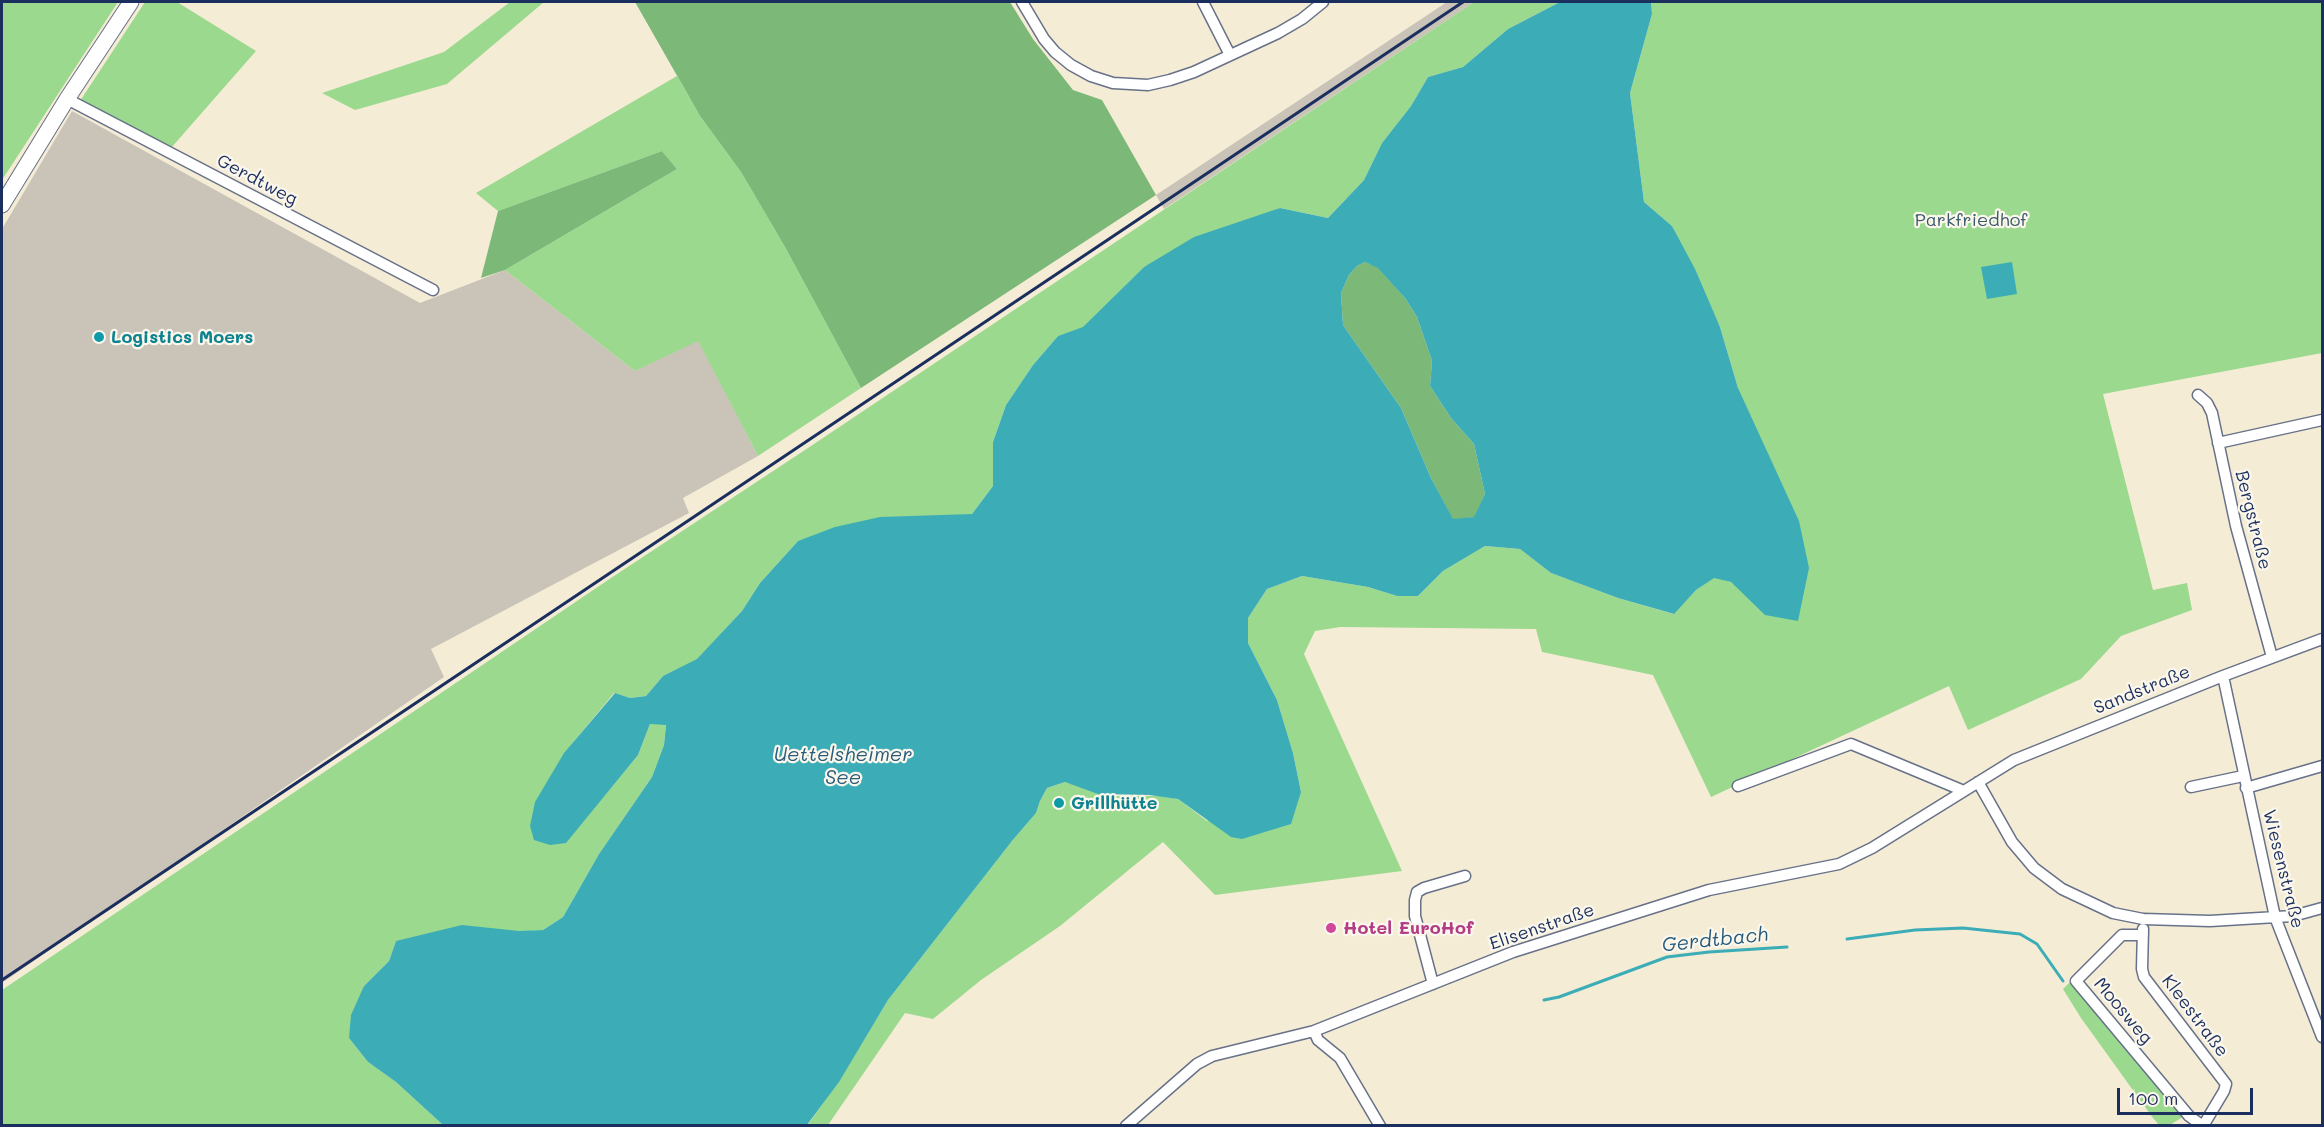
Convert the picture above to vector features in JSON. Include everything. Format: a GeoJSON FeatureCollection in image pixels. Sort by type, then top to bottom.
{"type":"FeatureCollection","features":[{"type":"Feature","properties":{"kind":"main road"},"geometry":{"type":"LineString","coordinates":[[2,205],[67,99],[131,2]]}},
{"type":"Feature","properties":{"kind":"street"},"geometry":{"type":"LineString","coordinates":[[1022,2],[1044,39],[1055,52],[1081,71],[1103,80],[1125,85],[1148,85],[1170,81],[1194,72],[1294,23],[1323,2]]}},
{"type":"Feature","properties":{"kind":"street"},"geometry":{"type":"LineString","coordinates":[[1203,2],[1230,55]]}},
{"type":"Feature","properties":{"kind":"street","name":"Gerdtweg"},"geometry":{"type":"LineString","coordinates":[[67,99],[433,290]]}},
{"type":"Feature","properties":{"kind":"street","name":"Bergstraße"},"geometry":{"type":"LineString","coordinates":[[2198,395],[2207,403],[2212,413],[2236,526],[2272,657]]}},
{"type":"Feature","properties":{"kind":"street"},"geometry":{"type":"LineString","coordinates":[[2218,443],[2322,420]]}},
{"type":"Feature","properties":{"kind":"street","name":"Sandstraße"},"geometry":{"type":"LineString","coordinates":[[1978,782],[1996,770],[2035,751],[2322,639]]}},
{"type":"Feature","properties":{"kind":"street","name":"Wiesenstraße"},"geometry":{"type":"LineString","coordinates":[[2223,676],[2275,917],[2322,1037]]}},
{"type":"Feature","properties":{"kind":"street"},"geometry":{"type":"LineString","coordinates":[[1738,786],[1851,744],[1964,791]]}},
{"type":"Feature","properties":{"kind":"street"},"geometry":{"type":"LineString","coordinates":[[2246,788],[2322,766]]}},
{"type":"Feature","properties":{"kind":"street"},"geometry":{"type":"LineString","coordinates":[[2191,787],[2243,776]]}},
{"type":"Feature","properties":{"kind":"street"},"geometry":{"type":"LineString","coordinates":[[1978,782],[2012,842],[2045,878],[2088,903],[2114,913],[2143,919],[2210,921],[2293,916],[2322,908]]}},
{"type":"Feature","properties":{"kind":"street","name":"Elisenstraße"},"geometry":{"type":"LineString","coordinates":[[1126,1125],[1204,1060],[1219,1054],[1314,1031],[1513,952],[1709,890],[1839,864],[1872,849],[1978,782]]}},
{"type":"Feature","properties":{"kind":"street"},"geometry":{"type":"LineString","coordinates":[[1433,984],[1415,916],[1417,892],[1465,876]]}},
{"type":"Feature","properties":{"kind":"street","name":"Kleestraße"},"geometry":{"type":"LineString","coordinates":[[2143,919],[2142,969],[2144,977],[2226,1084],[2203,1125]]}},
{"type":"Feature","properties":{"kind":"street","name":"Moosweg"},"geometry":{"type":"LineString","coordinates":[[2143,935],[2122,935],[2076,981],[2189,1116],[2203,1125]]}},
{"type":"Feature","properties":{"kind":"street"},"geometry":{"type":"LineString","coordinates":[[1314,1031],[1318,1040],[1340,1058],[1380,1125]]}},
{"type":"Feature","properties":{"kind":"shaded area"},"geometry":{"type":"Polygon","coordinates":[[[1447,2],[1474,2],[1164,209],[1156,195],[1447,2]]]}},
{"type":"Feature","properties":{"kind":"shaded area"},"geometry":{"type":"Polygon","coordinates":[[[72,111],[420,303],[505,270],[635,371],[698,340],[758,456],[683,498],[689,513],[431,649],[444,677],[2,983],[2,229],[72,111]]]}},
{"type":"Feature","properties":{"kind":"green space"},"geometry":{"type":"Polygon","coordinates":[[[2,2],[118,2],[2,180],[2,2]]]}},
{"type":"Feature","properties":{"kind":"green space"},"geometry":{"type":"Polygon","coordinates":[[[145,2],[177,2],[256,51],[171,148],[80,101],[145,2]]]}},
{"type":"Feature","properties":{"kind":"green space"},"geometry":{"type":"Polygon","coordinates":[[[510,2],[544,2],[447,84],[355,110],[322,93],[444,52],[510,2]]]}},
{"type":"Feature","properties":{"kind":"green space"},"geometry":{"type":"Polygon","coordinates":[[[635,2],[1010,2],[1033,39],[1073,90],[1102,100],[1156,195],[861,388],[785,247],[741,172],[700,116],[635,2]]]}},
{"type":"Feature","properties":{"kind":"green space"},"geometry":{"type":"Polygon","coordinates":[[[1474,2],[1560,2],[1508,29],[1463,67],[1428,77],[1411,106],[1382,143],[1364,180],[1328,218],[1280,208],[1144,267],[1083,328],[1058,336],[1033,365],[1006,405],[993,442],[993,486],[972,514],[798,541],[760,583],[742,611],[697,660],[663,676],[646,696],[630,698],[614,693],[570,746],[603,797],[638,755],[650,724],[666,724],[664,745],[652,777],[599,854],[563,917],[543,930],[396,941],[389,961],[364,986],[349,1038],[368,1062],[396,1082],[443,1125],[2,1126],[2,990],[608,580],[1474,2]]]}},
{"type":"Feature","properties":{"kind":"green space","name":"Parkfriedhof"},"geometry":{"type":"Polygon","coordinates":[[[1651,2],[2322,2],[2322,353],[2103,394],[2153,590],[2187,583],[2192,610],[2121,636],[2081,679],[1968,730],[1949,686],[1711,797],[1653,675],[1542,652],[1536,629],[1340,627],[1315,631],[1304,654],[1402,871],[1215,895],[1163,842],[1060,926],[981,980],[933,1019],[905,1013],[828,1125],[807,1126],[839,1081],[888,1000],[1036,813],[1047,788],[1065,782],[1113,796],[1161,796],[1178,799],[1207,821],[1301,792],[1293,753],[1277,700],[1248,643],[1248,618],[1267,589],[1302,576],[1368,587],[1397,596],[1418,596],[1443,571],[1485,546],[1520,549],[1551,573],[1618,598],[1673,614],[1696,590],[1714,577],[1731,582],[1746,594],[1738,388],[1720,327],[1672,226],[1644,202],[1630,93],[1652,14],[1651,2]]]}},
{"type":"Feature","properties":{"kind":"green space"},"geometry":{"type":"Polygon","coordinates":[[[677,76],[700,116],[741,172],[785,247],[861,388],[758,456],[698,341],[635,371],[505,270],[677,169],[662,151],[498,211],[476,193],[677,76]]]}},
{"type":"Feature","properties":{"kind":"green space"},"geometry":{"type":"Polygon","coordinates":[[[662,151],[677,169],[505,270],[481,278],[498,211],[662,151]]]}},
{"type":"Feature","properties":{"kind":"green space"},"geometry":{"type":"Polygon","coordinates":[[[1365,262],[1378,267],[1405,298],[1417,317],[1432,361],[1430,386],[1451,418],[1474,444],[1485,494],[1475,517],[1453,520],[1431,478],[1401,408],[1343,325],[1341,293],[1349,275],[1357,266],[1365,262]]]}},
{"type":"Feature","properties":{"kind":"green space"},"geometry":{"type":"Polygon","coordinates":[[[2072,980],[2184,1115],[2181,1118],[2170,1125],[2159,1125],[2153,1118],[2081,1018],[2063,989],[2072,980]]]}},
{"type":"Feature","properties":{"kind":"water","name":"Uettelsheimer See"},"geometry":{"type":"Polygon","coordinates":[[[1560,2],[1651,2],[1652,14],[1630,93],[1644,202],[1672,226],[1695,269],[1720,327],[1738,388],[1799,521],[1809,568],[1798,621],[1765,615],[1731,582],[1714,578],[1696,590],[1674,614],[1618,598],[1551,573],[1520,549],[1485,546],[1443,571],[1418,596],[1397,596],[1368,587],[1302,576],[1267,589],[1248,618],[1248,643],[1277,700],[1293,753],[1301,792],[1291,824],[1242,839],[1231,837],[1178,799],[1149,795],[1098,794],[1065,782],[1047,788],[1036,813],[888,1000],[839,1082],[807,1125],[443,1125],[396,1082],[368,1062],[349,1038],[351,1015],[364,986],[389,961],[396,941],[462,925],[519,931],[543,930],[563,917],[599,854],[652,777],[664,745],[666,725],[650,724],[638,755],[566,843],[550,845],[534,840],[530,826],[535,802],[564,753],[615,693],[630,698],[646,696],[663,676],[697,659],[742,611],[760,583],[798,541],[835,527],[880,517],[972,514],[993,486],[993,442],[1006,405],[1033,365],[1058,336],[1083,327],[1144,267],[1194,237],[1280,208],[1328,218],[1364,180],[1382,143],[1411,106],[1428,77],[1463,67],[1508,29],[1560,2]],[[1365,262],[1357,266],[1349,275],[1341,293],[1343,325],[1401,408],[1431,478],[1453,519],[1474,517],[1485,494],[1474,444],[1451,418],[1430,386],[1432,361],[1417,317],[1405,298],[1378,268],[1365,262]]]}},
{"type":"Feature","properties":{"kind":"water"},"geometry":{"type":"Polygon","coordinates":[[[2012,262],[2017,294],[1987,299],[1981,267],[2012,262]]]}},
{"type":"Feature","properties":{"kind":"waterway","name":"Gerdtbach"},"geometry":{"type":"LineString","coordinates":[[1847,939],[1915,930],[1963,928],[2020,934],[2037,944],[2063,981]]}},
{"type":"Feature","properties":{"kind":"waterway","name":"Gerdtbach"},"geometry":{"type":"LineString","coordinates":[[1544,1000],[1559,997],[1667,957],[1787,947]]}},
{"type":"Feature","properties":{"kind":"railway"},"geometry":{"type":"LineString","coordinates":[[2,980],[1463,2]]}},
{"type":"Feature","properties":{"kind":"place","name":"Logistics Moers"},"geometry":{"type":"Point","coordinates":[99,337]}},
{"type":"Feature","properties":{"kind":"place","name":"Grillhütte"},"geometry":{"type":"Point","coordinates":[1059,803]}},
{"type":"Feature","properties":{"kind":"place","name":"Hotel EuroHof"},"geometry":{"type":"Point","coordinates":[1331,928]}}]}
